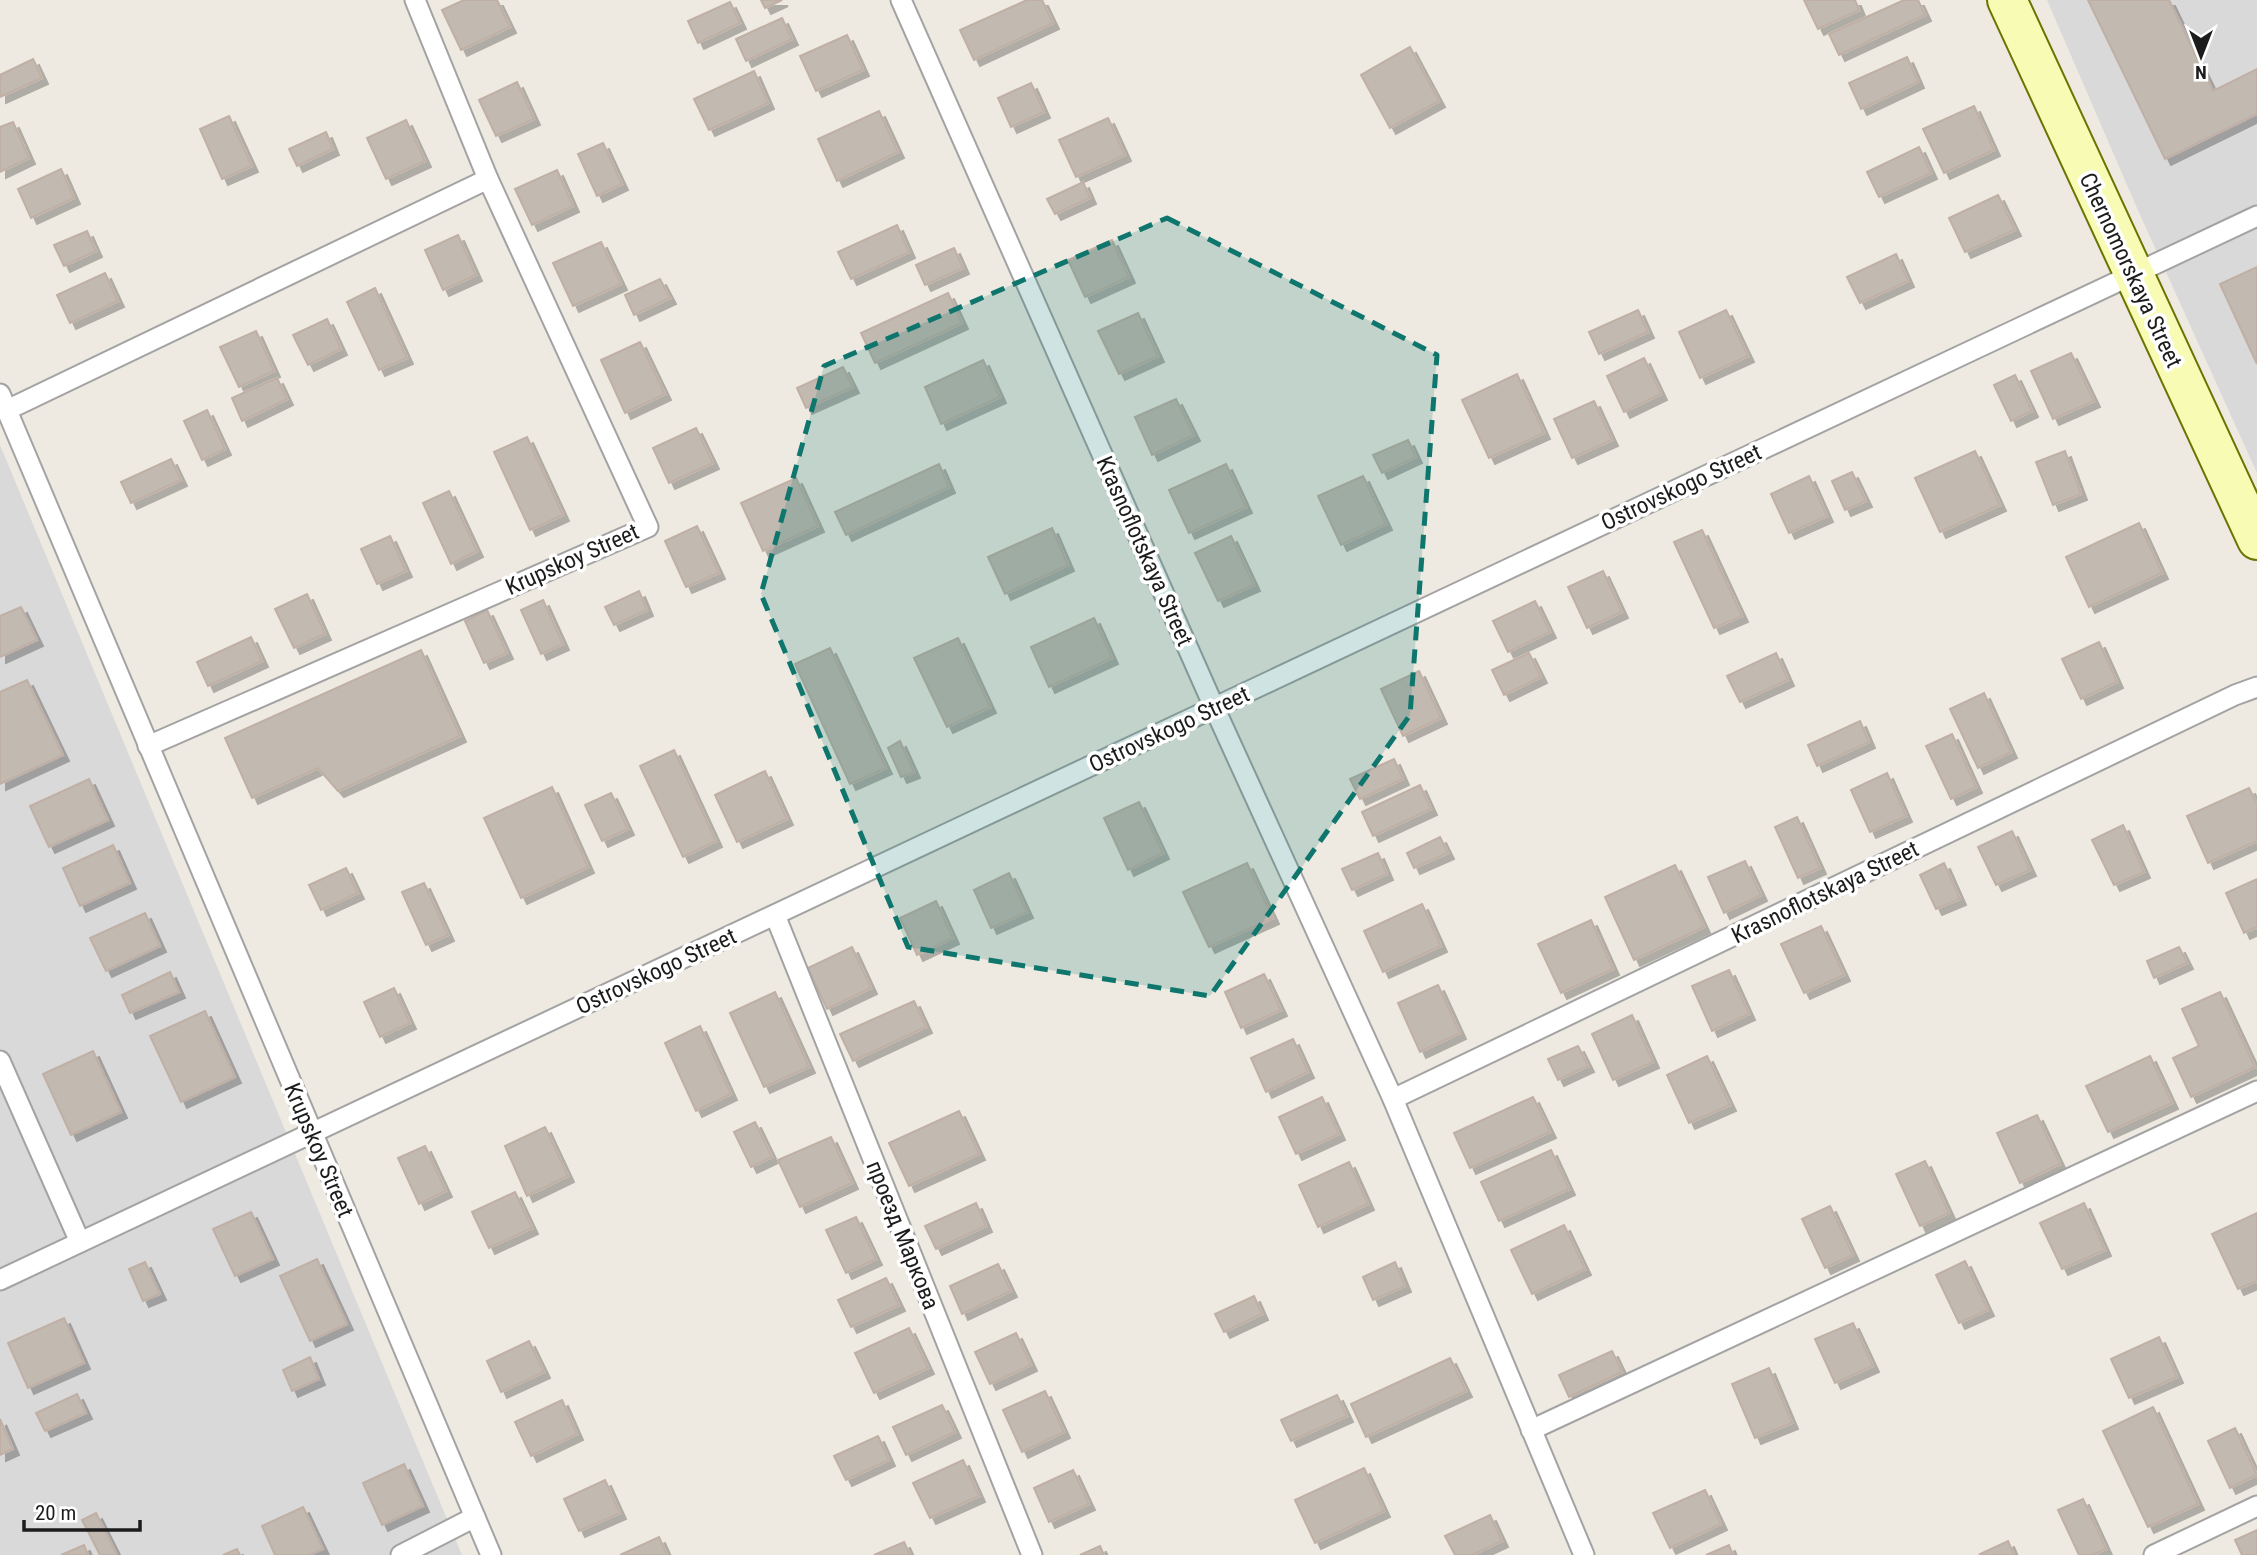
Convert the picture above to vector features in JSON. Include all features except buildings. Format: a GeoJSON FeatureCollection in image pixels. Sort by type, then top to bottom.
{"type":"FeatureCollection","features":[{"type":"Feature","properties":{"kind":"main road","name":"Chernomorskaya Street"},"geometry":{"type":"LineString","coordinates":[[2007,0],[2257,540]]}},
{"type":"Feature","properties":{"kind":"lane","name":"Krupskoy Street"},"geometry":{"type":"LineString","coordinates":[[148,746],[648,527],[488,179],[415,0]]}},
{"type":"Feature","properties":{"kind":"lane","name":"Krasnoflotskaya Street"},"geometry":{"type":"LineString","coordinates":[[901,0],[1214,707],[1394,1099],[1584,1555]]}},
{"type":"Feature","properties":{"kind":"lane","name":"Krupskoy Street"},"geometry":{"type":"LineString","coordinates":[[488,179],[4,402],[491,1555]]}},
{"type":"Feature","properties":{"kind":"lane","name":"Ostrovskogo Street"},"geometry":{"type":"LineString","coordinates":[[0,1280],[2257,216]]}},
{"type":"Feature","properties":{"kind":"lane","name":"Krasnoflotskaya Street"},"geometry":{"type":"LineString","coordinates":[[1394,1099],[2235,695],[2257,687]]}},
{"type":"Feature","properties":{"kind":"lane","name":"проезд Маркова"},"geometry":{"type":"LineString","coordinates":[[775,915],[1032,1555]]}},
{"type":"Feature","properties":{"kind":"lane"},"geometry":{"type":"LineString","coordinates":[[0,1061],[80,1242]]}},
{"type":"Feature","properties":{"kind":"lane"},"geometry":{"type":"LineString","coordinates":[[1531,1430],[2257,1091]]}},
{"type":"Feature","properties":{"kind":"lane"},"geometry":{"type":"LineString","coordinates":[[2154,1555],[2257,1506]]}},
{"type":"Feature","properties":{"kind":"lane"},"geometry":{"type":"LineString","coordinates":[[401,1555],[475,1517]]}},
{"type":"Feature","properties":{"kind":"highlighted area"},"geometry":{"type":"Polygon","coordinates":[[[1167,218],[1437,355],[1410,715],[1210,996],[908,947],[761,594],[824,366],[1167,218]]]}},
{"type":"Feature","properties":{"kind":"shaded area"},"geometry":{"type":"Polygon","coordinates":[[[2047,0],[2257,0],[2257,473],[2137,208],[2047,0]]]}},
{"type":"Feature","properties":{"kind":"shaded area"},"geometry":{"type":"Polygon","coordinates":[[[0,445],[462,1555],[0,1555],[0,445]]]}}]}
